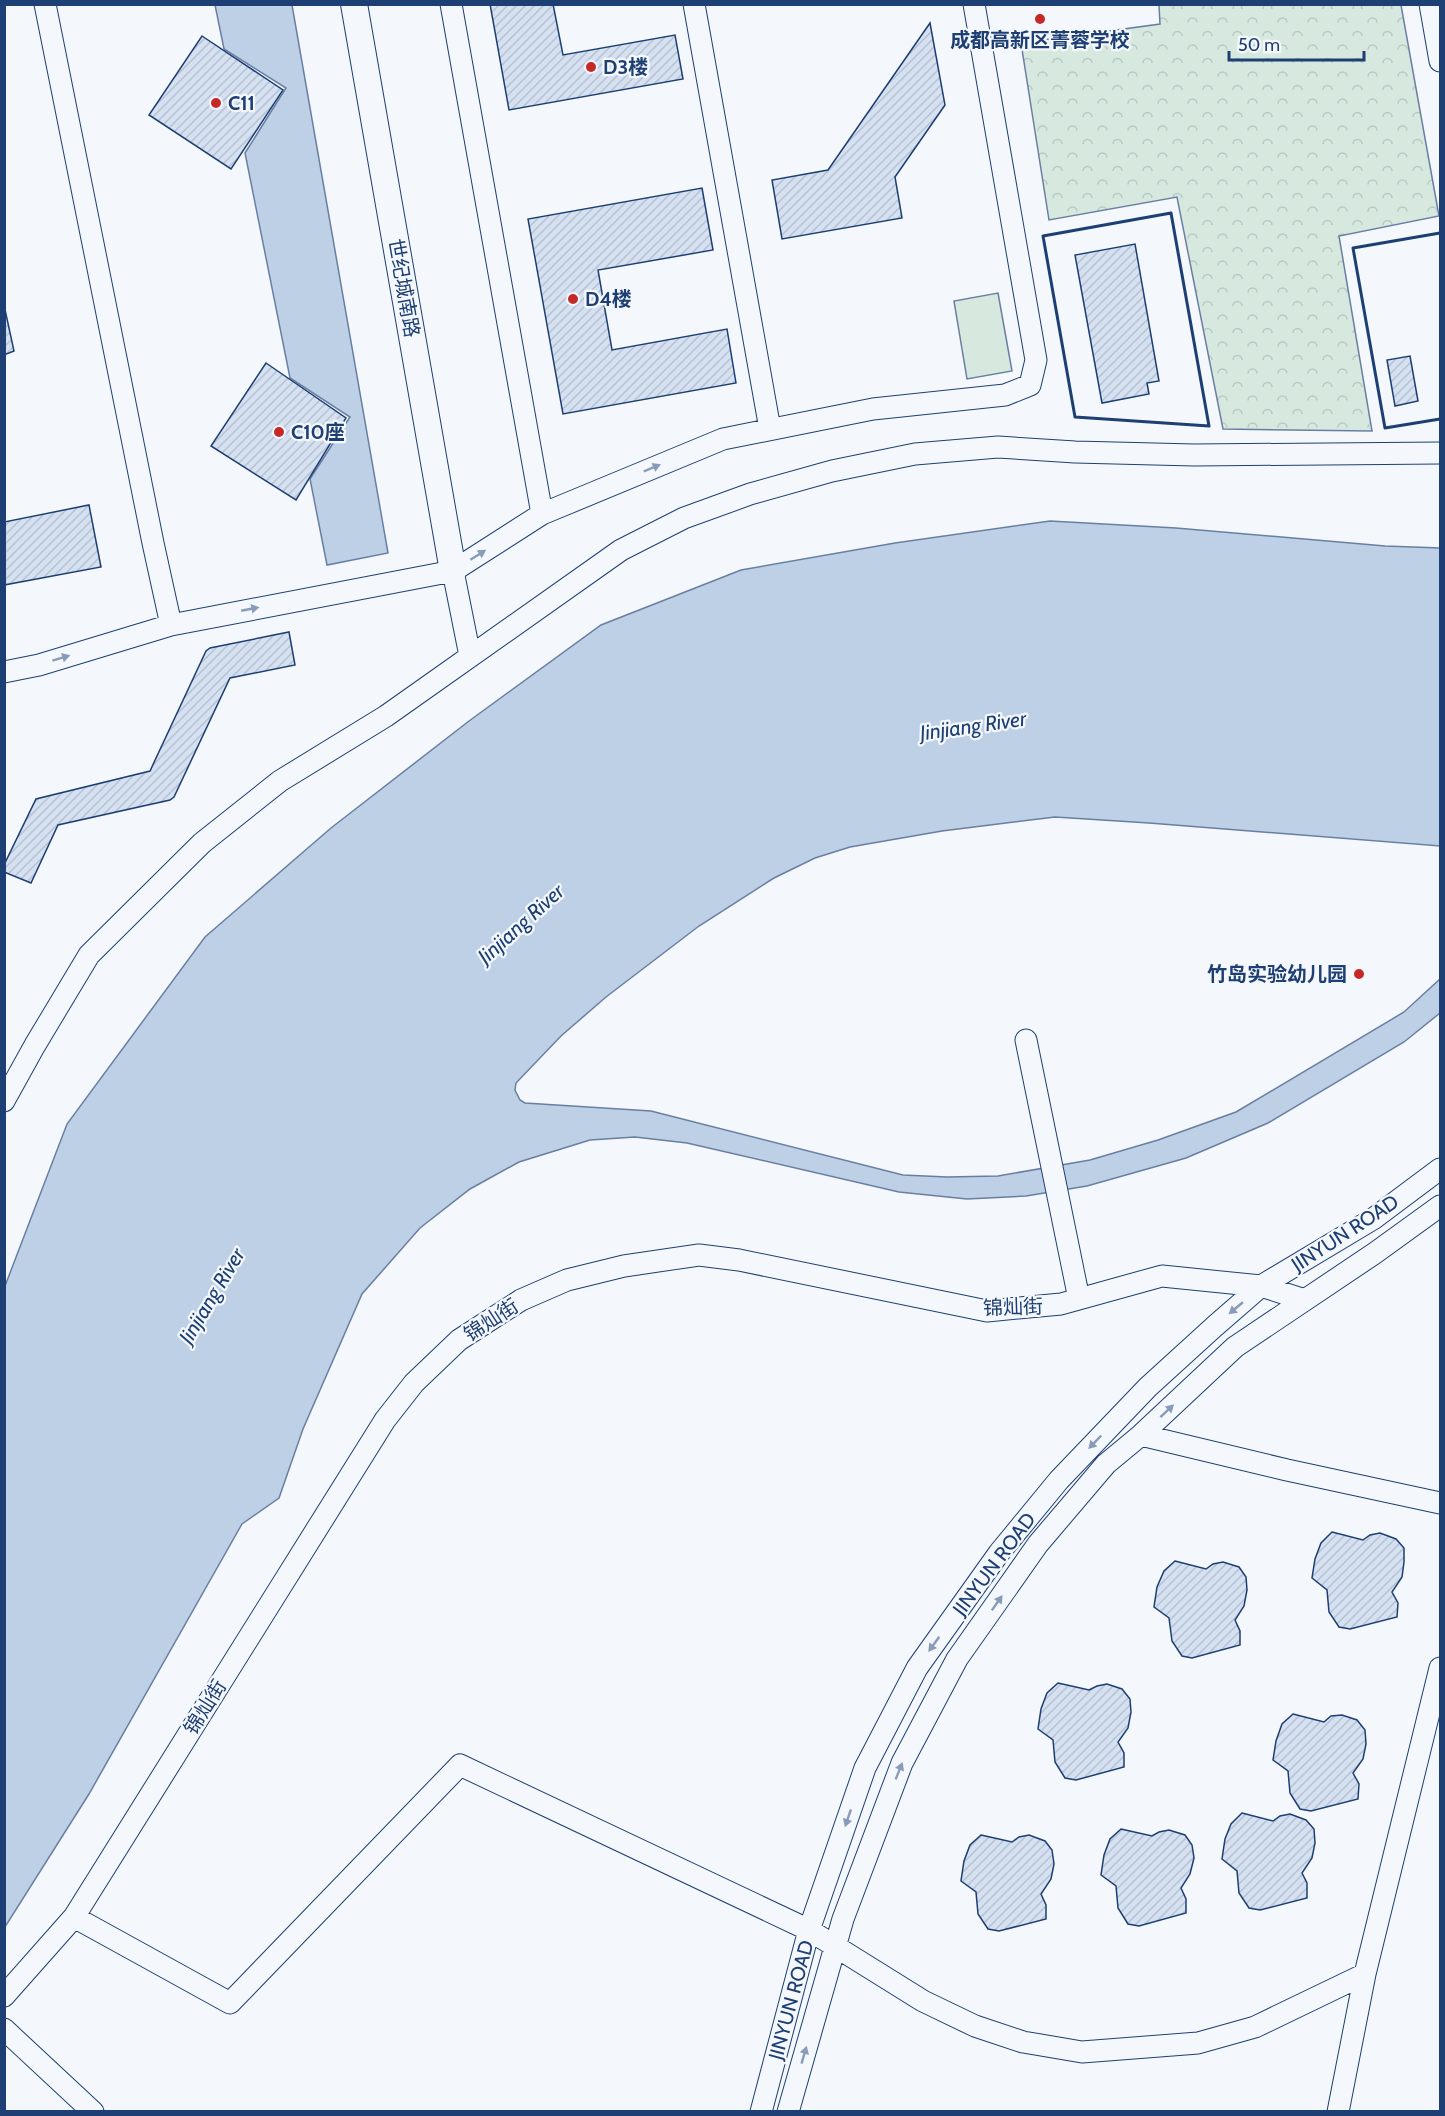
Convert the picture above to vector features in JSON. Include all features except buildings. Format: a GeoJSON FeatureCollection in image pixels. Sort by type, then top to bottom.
{"type":"FeatureCollection","features":[{"type":"Feature","properties":{"kind":"main road","name":"世纪城南路"},"geometry":{"type":"LineString","coordinates":[[354,4],[453,571]]}},
{"type":"Feature","properties":{"kind":"street"},"geometry":{"type":"LineString","coordinates":[[45,4],[171,625]]}},
{"type":"Feature","properties":{"kind":"street"},"geometry":{"type":"LineString","coordinates":[[451,4],[542,514]]}},
{"type":"Feature","properties":{"kind":"street"},"geometry":{"type":"LineString","coordinates":[[694,4],[770,429]]}},
{"type":"Feature","properties":{"kind":"street"},"geometry":{"type":"LineString","coordinates":[[4,672],[39,665],[171,625],[453,571],[542,514],[723,439],[873,409],[1005,395],[1030,385],[1036,360],[975,4]]}},
{"type":"Feature","properties":{"kind":"street"},"geometry":{"type":"LineString","coordinates":[[1430,4],[1440,61]]}},
{"type":"Feature","properties":{"kind":"street"},"geometry":{"type":"LineString","coordinates":[[4,1101],[34,1045],[89,955],[202,843],[280,781],[386,716],[621,550],[684,518],[750,494],[832,471],[915,454],[998,447],[1075,452],[1194,455],[1440,453]]}},
{"type":"Feature","properties":{"kind":"street"},"geometry":{"type":"LineString","coordinates":[[453,571],[470,656]]}},
{"type":"Feature","properties":{"kind":"street"},"geometry":{"type":"LineString","coordinates":[[1026,1040],[1078,1299]]}},
{"type":"Feature","properties":{"kind":"street","name":"JINYUN ROAD"},"geometry":{"type":"LineString","coordinates":[[761,2112],[810,1930],[865,1768],[917,1668],[999,1553],[1059,1480],[1148,1387],[1261,1286],[1373,1219],[1440,1169]]}},
{"type":"Feature","properties":{"kind":"street","name":"JINYUN ROAD"},"geometry":{"type":"LineString","coordinates":[[788,2112],[843,1919],[902,1763],[957,1659],[1038,1544],[1106,1464],[1141,1435],[1235,1347],[1440,1206]]}},
{"type":"Feature","properties":{"kind":"street","name":"锦灿街"},"geometry":{"type":"LineString","coordinates":[[4,1996],[74,1917],[385,1420],[414,1383],[459,1340],[521,1300],[567,1280],[624,1266],[699,1255],[739,1260],[987,1311],[1061,1304],[1162,1276],[1261,1286],[1305,1300]]}},
{"type":"Feature","properties":{"kind":"street"},"geometry":{"type":"LineString","coordinates":[[1141,1435],[1440,1503]]}},
{"type":"Feature","properties":{"kind":"street"},"geometry":{"type":"LineString","coordinates":[[1338,2112],[1365,1974],[1440,1668]]}},
{"type":"Feature","properties":{"kind":"street"},"geometry":{"type":"LineString","coordinates":[[74,1917],[230,2003],[460,1765],[810,1930],[923,2001],[975,2026],[1023,2042],[1082,2052],[1198,2043],[1255,2026],[1365,1974]]}},
{"type":"Feature","properties":{"kind":"street"},"geometry":{"type":"LineString","coordinates":[[4,2029],[93,2112]]}},
{"type":"Feature","properties":{"kind":"green space"},"geometry":{"type":"Polygon","coordinates":[[[1159,5],[1401,5],[1439,216],[1339,236],[1372,431],[1223,429],[1177,197],[1049,220],[1021,43],[1160,24],[1159,5]]]}},
{"type":"Feature","properties":{"kind":"green space"},"geometry":{"type":"Polygon","coordinates":[[[998,293],[1012,371],[967,379],[954,301],[998,293]]]}},
{"type":"Feature","properties":{"kind":"water"},"geometry":{"type":"Polygon","coordinates":[[[215,5],[292,5],[388,553],[327,565],[310,479],[350,417],[290,378],[245,153],[286,88],[224,49],[215,5]]]}},
{"type":"Feature","properties":{"kind":"water","name":"Jinjiang River"},"geometry":{"type":"Polygon","coordinates":[[[1050,521],[1176,528],[1385,546],[1440,548],[1440,846],[1055,817],[942,831],[850,847],[815,858],[774,878],[699,926],[606,997],[561,1036],[516,1083],[515,1090],[520,1100],[525,1103],[651,1111],[903,1175],[998,1176],[1090,1160],[1158,1140],[1236,1112],[1404,1012],[1440,979],[1440,1013],[1404,1042],[1268,1123],[1186,1158],[1087,1186],[1026,1196],[967,1199],[899,1192],[687,1143],[635,1137],[590,1140],[519,1162],[470,1189],[420,1228],[362,1294],[303,1429],[279,1498],[242,1524],[89,1794],[5,1927],[5,1286],[67,1124],[205,937],[331,828],[469,721],[601,625],[741,570],[895,543],[1050,521]]]}},
{"type":"Feature","properties":{"kind":"wall"},"geometry":{"type":"LineString","coordinates":[[1171,213],[1209,426],[1075,417],[1043,236],[1171,213]]}},
{"type":"Feature","properties":{"kind":"wall"},"geometry":{"type":"LineString","coordinates":[[1440,233],[1353,248],[1385,428],[1440,419]]}},
{"type":"Feature","properties":{"kind":"place","name":"成都高新区菁蓉学校"},"geometry":{"type":"Point","coordinates":[1040,19]}},
{"type":"Feature","properties":{"kind":"place","name":"D3楼"},"geometry":{"type":"Point","coordinates":[591,67]}},
{"type":"Feature","properties":{"kind":"place","name":"C11"},"geometry":{"type":"Point","coordinates":[216,103]}},
{"type":"Feature","properties":{"kind":"place","name":"D4楼"},"geometry":{"type":"Point","coordinates":[573,299]}},
{"type":"Feature","properties":{"kind":"place","name":"C10座"},"geometry":{"type":"Point","coordinates":[279,432]}},
{"type":"Feature","properties":{"kind":"place","name":"竹岛实验幼儿园"},"geometry":{"type":"Point","coordinates":[1359,974]}}]}
